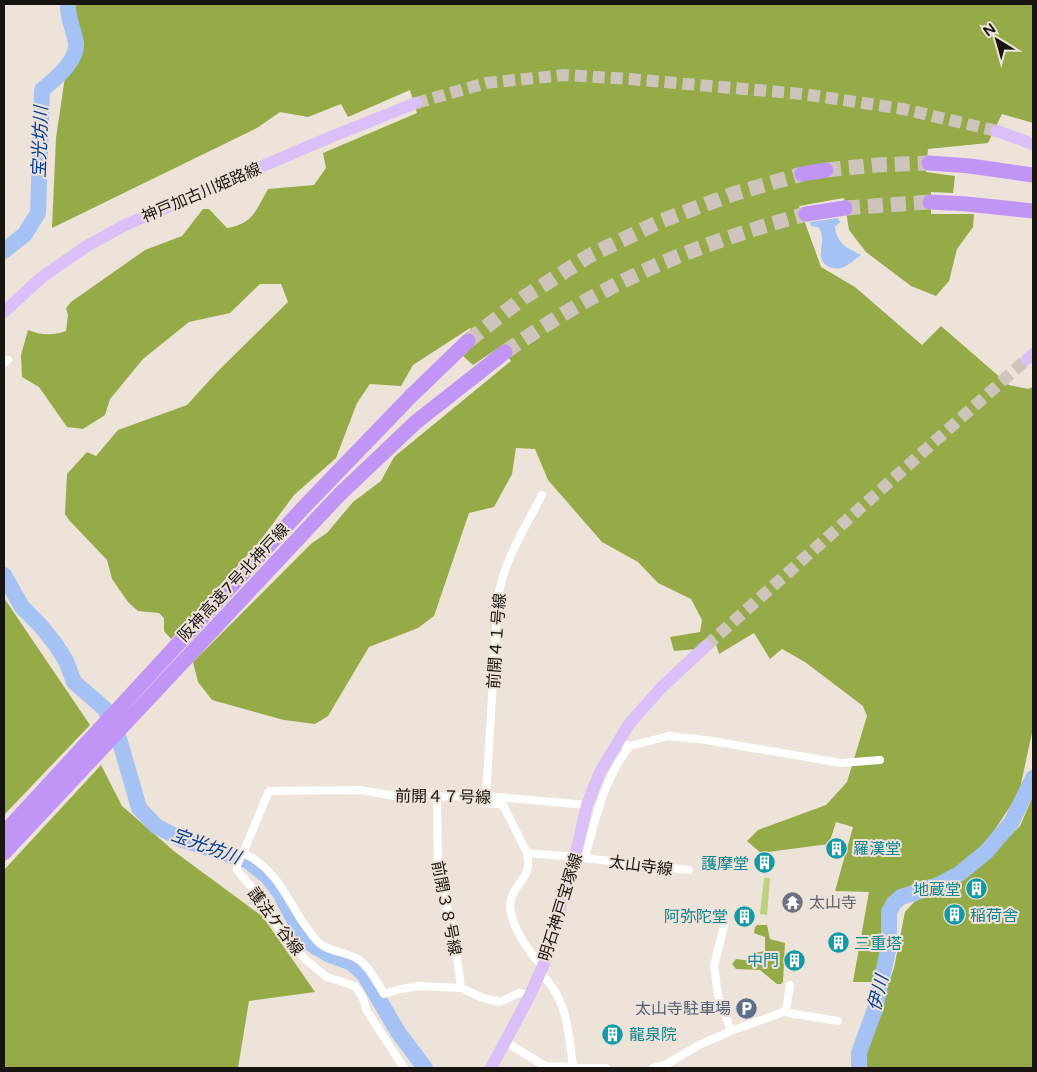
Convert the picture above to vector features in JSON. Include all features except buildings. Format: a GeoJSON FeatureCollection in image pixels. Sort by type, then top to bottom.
{"type":"FeatureCollection","features":[{"type":"Feature","properties":{"kind":"highway"},"geometry":{"type":"LineString","coordinates":[[930,163],[978,166],[1033,175]]}},
{"type":"Feature","properties":{"kind":"highway"},"geometry":{"type":"LineString","coordinates":[[802,174],[826,170]]}},
{"type":"Feature","properties":{"kind":"highway"},"geometry":{"type":"LineString","coordinates":[[930,202],[1033,211]]}},
{"type":"Feature","properties":{"kind":"highway"},"geometry":{"type":"LineString","coordinates":[[806,214],[845,208]]}},
{"type":"Feature","properties":{"kind":"highway","name":"阪神高速7号北神戸線"},"geometry":{"type":"LineString","coordinates":[[226,604],[304,507],[411,396],[468,342]]}},
{"type":"Feature","properties":{"kind":"highway","name":"阪神高速7号北神戸線"},"geometry":{"type":"LineString","coordinates":[[4,853],[25,820],[226,604],[396,440],[440,402],[505,352]]}},
{"type":"Feature","properties":{"kind":"highway","name":"阪神高速7号北神戸線"},"geometry":{"type":"LineString","coordinates":[[4,833],[25,820]]}},
{"type":"Feature","properties":{"kind":"main road","name":"神戸加古川姫路線"},"geometry":{"type":"LineString","coordinates":[[4,312],[42,277],[87,246],[125,225],[333,136],[416,103]]}},
{"type":"Feature","properties":{"kind":"main road"},"geometry":{"type":"LineString","coordinates":[[996,131],[1033,144]]}},
{"type":"Feature","properties":{"kind":"main road","name":"明石神戸宝塚線"},"geometry":{"type":"LineString","coordinates":[[491,1068],[530,996],[541,970],[580,858],[587,804],[600,772],[629,724],[661,688],[706,646]]}},
{"type":"Feature","properties":{"kind":"street","name":"前開４１号線"},"geometry":{"type":"LineString","coordinates":[[486,796],[500,580],[542,495]]}},
{"type":"Feature","properties":{"kind":"street"},"geometry":{"type":"LineString","coordinates":[[617,742],[630,746],[669,736],[706,740],[841,763],[880,760]]}},
{"type":"Feature","properties":{"kind":"street"},"geometry":{"type":"LineString","coordinates":[[580,858],[608,782],[630,746]]}},
{"type":"Feature","properties":{"kind":"street","name":"前開４７号線"},"geometry":{"type":"LineString","coordinates":[[461,988],[419,986],[384,994],[369,971],[359,960],[334,952],[320,944],[307,929],[278,881],[252,858],[242,853],[269,791],[360,790],[402,797],[486,796],[587,804]]}},
{"type":"Feature","properties":{"kind":"street"},"geometry":{"type":"LineString","coordinates":[[477,796],[480,803],[500,804],[504,807],[527,854],[529,868],[511,898],[510,907],[523,941],[564,1007],[572,1066]]}},
{"type":"Feature","properties":{"kind":"street","name":"前開３８号線"},"geometry":{"type":"LineString","coordinates":[[437,797],[438,870],[454,935],[461,988]]}},
{"type":"Feature","properties":{"kind":"street","name":"護法ケ谷線"},"geometry":{"type":"LineString","coordinates":[[242,854],[237,870],[269,908],[273,919],[287,939],[307,961],[327,977],[355,986],[362,996],[367,1012],[404,1068]]}},
{"type":"Feature","properties":{"kind":"street","name":"太山寺線"},"geometry":{"type":"LineString","coordinates":[[527,854],[689,870]]}},
{"type":"Feature","properties":{"kind":"street"},"geometry":{"type":"LineString","coordinates":[[726,922],[714,966],[718,995],[731,1032]]}},
{"type":"Feature","properties":{"kind":"street"},"geometry":{"type":"LineString","coordinates":[[786,1011],[790,985]]}},
{"type":"Feature","properties":{"kind":"street"},"geometry":{"type":"LineString","coordinates":[[461,988],[482,998],[500,1002],[518,993],[530,996]]}},
{"type":"Feature","properties":{"kind":"street"},"geometry":{"type":"LineString","coordinates":[[653,1068],[665,1065],[699,1045],[786,1011],[838,1021]]}},
{"type":"Feature","properties":{"kind":"street"},"geometry":{"type":"LineString","coordinates":[[506,1042],[545,1066],[606,1068]]}},
{"type":"Feature","properties":{"kind":"green space"},"geometry":{"type":"Polygon","coordinates":[[[73,4],[1033,4],[1033,123],[1002,114],[988,143],[928,149],[926,172],[955,176],[953,193],[931,192],[931,214],[974,214],[973,227],[957,249],[949,281],[936,296],[911,286],[866,252],[849,230],[844,198],[799,206],[821,267],[855,287],[922,345],[941,326],[1009,385],[1028,389],[1033,387],[1033,728],[1019,793],[988,840],[972,856],[942,878],[926,880],[889,897],[886,946],[876,982],[853,982],[869,892],[835,891],[853,827],[836,822],[829,844],[761,853],[747,841],[758,830],[826,805],[847,782],[867,716],[863,706],[805,662],[782,649],[770,659],[754,633],[719,654],[713,635],[697,649],[674,651],[670,637],[700,632],[702,620],[691,599],[658,583],[638,562],[602,542],[548,480],[535,449],[516,448],[512,474],[494,507],[469,513],[434,616],[418,628],[369,647],[328,716],[315,724],[284,720],[212,700],[198,682],[193,662],[312,543],[327,533],[353,502],[381,481],[394,457],[511,361],[501,346],[473,365],[463,356],[479,340],[470,328],[413,365],[401,386],[370,384],[357,403],[336,458],[294,495],[260,541],[171,639],[164,631],[164,618],[159,613],[138,611],[128,602],[112,579],[107,560],[65,514],[67,474],[87,452],[96,456],[118,430],[187,405],[219,370],[288,302],[281,284],[260,284],[230,313],[189,322],[143,359],[110,399],[105,415],[83,429],[67,427],[39,387],[22,377],[21,355],[28,330],[47,334],[66,331],[68,315],[66,308],[71,302],[145,250],[182,236],[203,209],[209,209],[227,228],[243,223],[257,210],[268,189],[314,185],[326,168],[323,153],[417,113],[410,90],[348,117],[341,104],[308,117],[280,112],[257,128],[52,228],[56,138],[65,77],[77,35],[73,4]]]}},
{"type":"Feature","properties":{"kind":"green space"},"geometry":{"type":"Polygon","coordinates":[[[4,598],[90,725],[4,815],[4,598]]]}},
{"type":"Feature","properties":{"kind":"green space"},"geometry":{"type":"Polygon","coordinates":[[[101,765],[122,806],[175,852],[263,917],[315,992],[249,1001],[238,1068],[4,1068],[4,870],[101,765]]]}},
{"type":"Feature","properties":{"kind":"green space"},"geometry":{"type":"Polygon","coordinates":[[[1033,796],[1033,1068],[861,1068],[865,1050],[894,968],[905,912],[914,902],[976,870],[1020,826],[1033,796]]]}},
{"type":"Feature","properties":{"kind":"green space"},"geometry":{"type":"Polygon","coordinates":[[[764,878],[770,878],[767,915],[760,914],[764,878]]]}},
{"type":"Feature","properties":{"kind":"green space"},"geometry":{"type":"Polygon","coordinates":[[[757,925],[767,925],[770,939],[785,943],[783,982],[781,984],[777,984],[760,970],[736,969],[732,964],[736,959],[752,961],[754,953],[765,951],[765,937],[754,933],[757,925]]]}},
{"type":"Feature","properties":{"kind":"water"},"geometry":{"type":"Polygon","coordinates":[[[838,218],[840,222],[835,227],[838,238],[847,248],[861,255],[846,266],[837,269],[827,266],[822,260],[822,234],[818,227],[811,226],[810,222],[838,218]]]}},
{"type":"Feature","properties":{"kind":"waterway","name":"宝光坊川"},"geometry":{"type":"LineString","coordinates":[[4,251],[25,234],[38,213],[42,90],[64,70],[76,50],[68,4]]}},
{"type":"Feature","properties":{"kind":"waterway","name":"宝光坊川"},"geometry":{"type":"LineString","coordinates":[[4,575],[22,607],[56,645],[66,661],[74,682],[105,709],[120,742],[139,808],[156,826],[183,840],[248,861],[267,876],[280,893],[298,927],[311,944],[330,955],[352,963],[364,974],[398,1032],[425,1068]]}},
{"type":"Feature","properties":{"kind":"waterway","name":"伊川"},"geometry":{"type":"LineString","coordinates":[[859,1068],[859,1053],[875,1009],[889,946],[889,912],[894,903],[901,897],[936,886],[959,874],[986,852],[1011,823],[1033,778]]}},
{"type":"Feature","properties":{"kind":"tunnel"},"geometry":{"type":"LineString","coordinates":[[416,103],[486,83],[565,75],[803,94],[903,109],[997,131]]}},
{"type":"Feature","properties":{"kind":"tunnel"},"geometry":{"type":"LineString","coordinates":[[826,170],[876,165],[929,163]]}},
{"type":"Feature","properties":{"kind":"tunnel"},"geometry":{"type":"LineString","coordinates":[[468,341],[523,298],[589,256],[661,221],[733,194],[802,174]]}},
{"type":"Feature","properties":{"kind":"tunnel"},"geometry":{"type":"LineString","coordinates":[[845,208],[930,202]]}},
{"type":"Feature","properties":{"kind":"tunnel"},"geometry":{"type":"LineString","coordinates":[[505,352],[580,304],[654,266],[729,237],[806,214]]}},
{"type":"Feature","properties":{"kind":"tunnel"},"geometry":{"type":"LineString","coordinates":[[706,646],[1027,359]]}},
{"type":"Feature","properties":{"kind":"place","name":"羅漢堂"},"geometry":{"type":"Point","coordinates":[837,848]}},
{"type":"Feature","properties":{"kind":"place","name":"護摩堂"},"geometry":{"type":"Point","coordinates":[765,863]}},
{"type":"Feature","properties":{"kind":"place","name":"地蔵堂"},"geometry":{"type":"Point","coordinates":[977,889]}},
{"type":"Feature","properties":{"kind":"place","name":"太山寺"},"geometry":{"type":"Point","coordinates":[793,902]}},
{"type":"Feature","properties":{"kind":"place","name":"稲荷舎"},"geometry":{"type":"Point","coordinates":[954,915]}},
{"type":"Feature","properties":{"kind":"place","name":"阿弥陀堂"},"geometry":{"type":"Point","coordinates":[744,916]}},
{"type":"Feature","properties":{"kind":"place","name":"三重塔"},"geometry":{"type":"Point","coordinates":[838,943]}},
{"type":"Feature","properties":{"kind":"place","name":"中門"},"geometry":{"type":"Point","coordinates":[795,960]}},
{"type":"Feature","properties":{"kind":"place","name":"太山寺駐車場"},"geometry":{"type":"Point","coordinates":[747,1008]}},
{"type":"Feature","properties":{"kind":"place","name":"龍泉院"},"geometry":{"type":"Point","coordinates":[613,1034]}}]}
